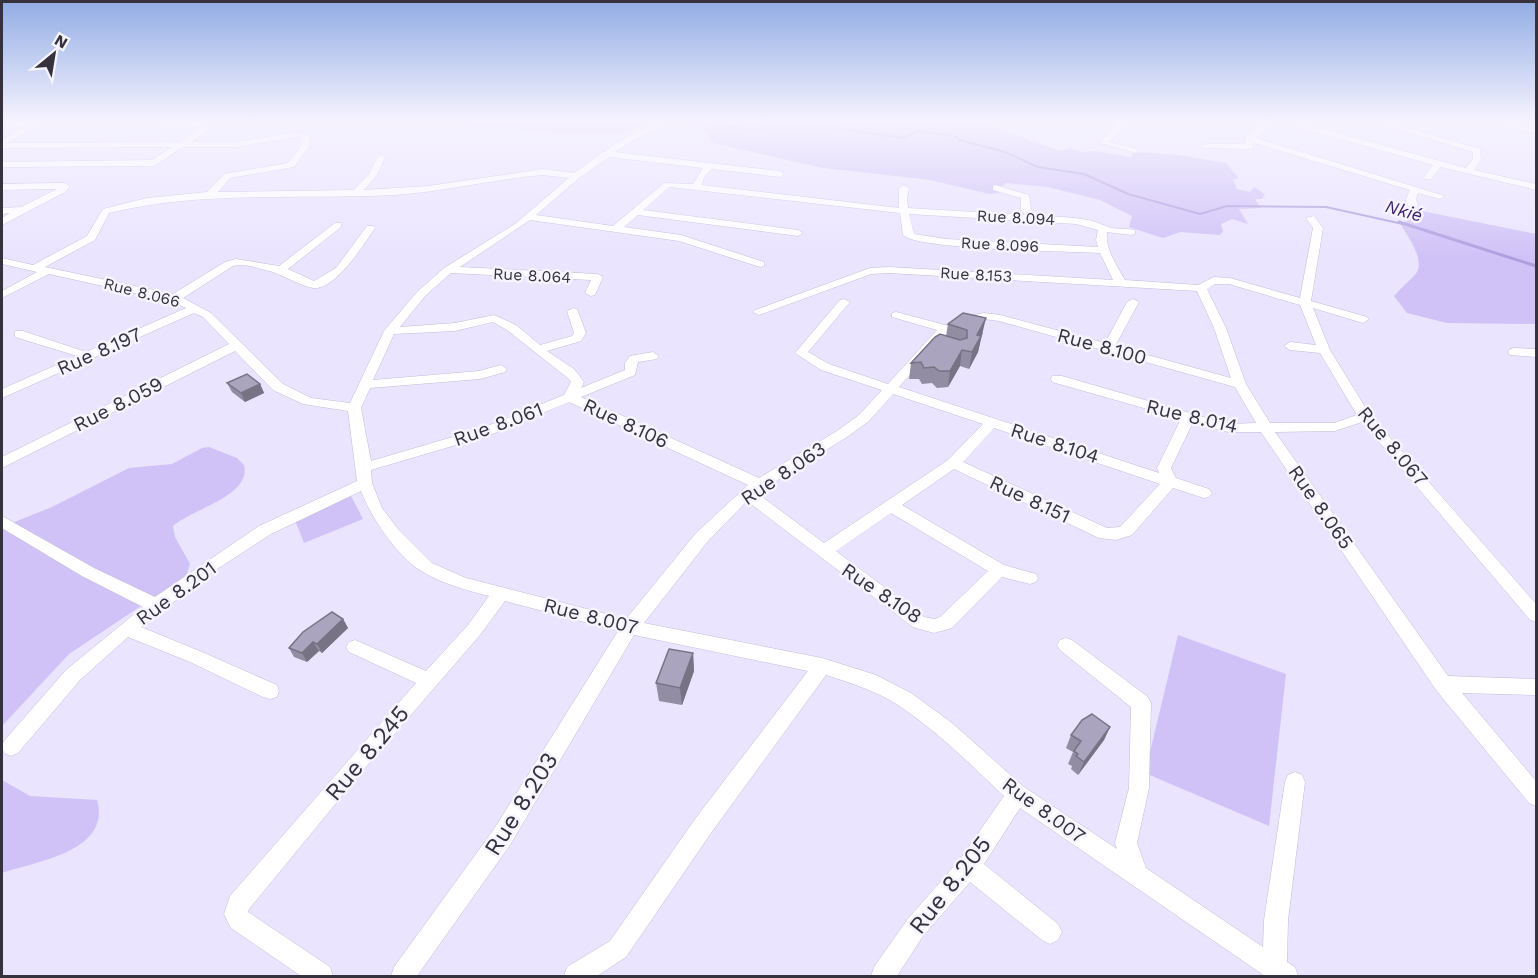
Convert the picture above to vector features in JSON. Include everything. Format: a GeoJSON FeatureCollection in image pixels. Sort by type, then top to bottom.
{"type":"FeatureCollection","features":[{"type":"Feature","properties":{"kind":"street"},"geometry":{"type":"LineString","coordinates":[[210,195],[227,176],[287,166]]}},
{"type":"Feature","properties":{"kind":"street"},"geometry":{"type":"LineString","coordinates":[[357,192],[374,175],[378,166]]}},
{"type":"Feature","properties":{"kind":"street"},"geometry":{"type":"LineString","coordinates":[[354,408],[390,332],[421,294],[448,270],[527,218],[591,166]]}},
{"type":"Feature","properties":{"kind":"street"},"geometry":{"type":"LineString","coordinates":[[697,187],[700,177],[709,166]]}},
{"type":"Feature","properties":{"kind":"street"},"geometry":{"type":"LineString","coordinates":[[715,166],[780,174]]}},
{"type":"Feature","properties":{"kind":"street"},"geometry":{"type":"LineString","coordinates":[[1332,166],[1413,197],[1438,199]]}},
{"type":"Feature","properties":{"kind":"street"},"geometry":{"type":"LineString","coordinates":[[1428,177],[1438,166]]}},
{"type":"Feature","properties":{"kind":"street"},"geometry":{"type":"LineString","coordinates":[[1446,166],[1536,187]]}},
{"type":"Feature","properties":{"kind":"street"},"geometry":{"type":"LineString","coordinates":[[1468,171],[1472,166]]}},
{"type":"Feature","properties":{"kind":"street"},"geometry":{"type":"LineString","coordinates":[[33,269],[91,238],[97,231],[102,213],[105,211],[147,201],[210,195],[428,189],[543,172],[576,176]]}},
{"type":"Feature","properties":{"kind":"street","name":"Rue 8.094"},"geometry":{"type":"LineString","coordinates":[[615,228],[637,212],[662,187],[668,185],[904,211],[1067,219],[1131,232]]}},
{"type":"Feature","properties":{"kind":"street"},"geometry":{"type":"LineString","coordinates":[[2,187],[65,186],[62,190],[2,222]]}},
{"type":"Feature","properties":{"kind":"street","name":"Rue 8.096"},"geometry":{"type":"LineString","coordinates":[[904,188],[904,211],[908,235],[916,239],[1104,250]]}},
{"type":"Feature","properties":{"kind":"street"},"geometry":{"type":"LineString","coordinates":[[996,188],[1026,197],[1026,209],[1032,218]]}},
{"type":"Feature","properties":{"kind":"street"},"geometry":{"type":"LineString","coordinates":[[926,212],[930,202]]}},
{"type":"Feature","properties":{"kind":"street"},"geometry":{"type":"LineString","coordinates":[[2,211],[23,210]]}},
{"type":"Feature","properties":{"kind":"street"},"geometry":{"type":"LineString","coordinates":[[637,212],[798,233]]}},
{"type":"Feature","properties":{"kind":"street"},"geometry":{"type":"LineString","coordinates":[[1096,212],[1101,227],[1104,250],[1120,282]]}},
{"type":"Feature","properties":{"kind":"street"},"geometry":{"type":"LineString","coordinates":[[527,218],[681,238],[760,264]]}},
{"type":"Feature","properties":{"kind":"street"},"geometry":{"type":"LineString","coordinates":[[1305,302],[1318,228],[1311,218]]}},
{"type":"Feature","properties":{"kind":"street"},"geometry":{"type":"LineString","coordinates":[[281,270],[338,225]]}},
{"type":"Feature","properties":{"kind":"street"},"geometry":{"type":"LineString","coordinates":[[175,298],[234,262],[281,270],[311,284],[321,283],[340,270],[370,228]]}},
{"type":"Feature","properties":{"kind":"street","name":"Rue 8.066"},"geometry":{"type":"LineString","coordinates":[[2,261],[45,272],[123,285],[175,298],[207,315],[278,387],[308,401],[354,408]]}},
{"type":"Feature","properties":{"kind":"street","name":"Rue 8.064"},"geometry":{"type":"LineString","coordinates":[[448,270],[598,277],[591,293]]}},
{"type":"Feature","properties":{"kind":"street","name":"Rue 8.153"},"geometry":{"type":"LineString","coordinates":[[759,312],[870,271],[921,271],[1201,288]]}},
{"type":"Feature","properties":{"kind":"street"},"geometry":{"type":"LineString","coordinates":[[2,296],[45,272]]}},
{"type":"Feature","properties":{"kind":"street"},"geometry":{"type":"LineString","coordinates":[[1201,288],[1207,282],[1217,280],[1230,282],[1363,319]]}},
{"type":"Feature","properties":{"kind":"street","name":"Rue 8.065"},"geometry":{"type":"LineString","coordinates":[[1201,288],[1220,328],[1240,384],[1266,429],[1443,684],[1536,796]]}},
{"type":"Feature","properties":{"kind":"street"},"geometry":{"type":"LineString","coordinates":[[844,302],[801,353],[825,367],[992,423]]}},
{"type":"Feature","properties":{"kind":"street","name":"Rue 8.067"},"geometry":{"type":"LineString","coordinates":[[1305,302],[1324,350],[1365,417],[1536,615]]}},
{"type":"Feature","properties":{"kind":"street"},"geometry":{"type":"LineString","coordinates":[[1108,348],[1133,303]]}},
{"type":"Feature","properties":{"kind":"street","name":"Rue 8.197"},"geometry":{"type":"LineString","coordinates":[[2,394],[196,308]]}},
{"type":"Feature","properties":{"kind":"street"},"geometry":{"type":"LineString","coordinates":[[538,350],[577,338],[580,333],[573,311]]}},
{"type":"Feature","properties":{"kind":"street"},"geometry":{"type":"LineString","coordinates":[[896,315],[945,329]]}},
{"type":"Feature","properties":{"kind":"street","name":"Rue 8.100"},"geometry":{"type":"LineString","coordinates":[[963,319],[984,316],[1000,318],[1240,384]]}},
{"type":"Feature","properties":{"kind":"street","name":"Rue 8.106"},"geometry":{"type":"LineString","coordinates":[[390,332],[455,327],[494,318],[520,334],[538,350],[573,374],[578,382],[569,397],[753,489]]}},
{"type":"Feature","properties":{"kind":"street","name":"Rue 8.063"},"geometry":{"type":"LineString","coordinates":[[630,627],[702,537],[753,489],[864,418],[892,390],[945,329],[963,319]]}},
{"type":"Feature","properties":{"kind":"street"},"geometry":{"type":"LineString","coordinates":[[19,334],[79,352],[85,357]]}},
{"type":"Feature","properties":{"kind":"street"},"geometry":{"type":"LineString","coordinates":[[932,342],[949,347]]}},
{"type":"Feature","properties":{"kind":"street","name":"Rue 8.059"},"geometry":{"type":"LineString","coordinates":[[2,463],[236,346]]}},
{"type":"Feature","properties":{"kind":"street"},"geometry":{"type":"LineString","coordinates":[[1290,346],[1324,350]]}},
{"type":"Feature","properties":{"kind":"street"},"geometry":{"type":"LineString","coordinates":[[1514,352],[1536,353]]}},
{"type":"Feature","properties":{"kind":"street","name":"Rue 8.061"},"geometry":{"type":"LineString","coordinates":[[365,475],[485,432],[630,372],[634,359],[653,356]]}},
{"type":"Feature","properties":{"kind":"street"},"geometry":{"type":"LineString","coordinates":[[364,385],[480,375],[501,369]]}},
{"type":"Feature","properties":{"kind":"street","name":"Rue 8.014"},"geometry":{"type":"LineString","coordinates":[[1057,379],[1228,428],[1335,427],[1365,417]]}},
{"type":"Feature","properties":{"kind":"street","name":"Rue 8.007"},"geometry":{"type":"LineString","coordinates":[[354,408],[365,475],[375,509],[392,533],[426,567],[462,583],[630,627],[822,666],[869,681],[904,699],[945,729],[1017,794],[1280,973]]}},
{"type":"Feature","properties":{"kind":"street"},"geometry":{"type":"LineString","coordinates":[[1170,482],[1164,468],[1187,421],[1185,417]]}},
{"type":"Feature","properties":{"kind":"street","name":"Rue 8.104"},"geometry":{"type":"LineString","coordinates":[[953,463],[992,423],[1204,493]]}},
{"type":"Feature","properties":{"kind":"street"},"geometry":{"type":"LineString","coordinates":[[823,552],[953,463]]}},
{"type":"Feature","properties":{"kind":"street","name":"Rue 8.151"},"geometry":{"type":"LineString","coordinates":[[953,463],[1105,534],[1126,531],[1170,482]]}},
{"type":"Feature","properties":{"kind":"street","name":"Rue 8.201"},"geometry":{"type":"LineString","coordinates":[[270,691],[196,657],[126,629],[155,606],[265,530],[365,475]]}},
{"type":"Feature","properties":{"kind":"street","name":"Rue 8.108"},"geometry":{"type":"LineString","coordinates":[[753,489],[823,552],[919,622],[934,626],[946,623],[999,570]]}},
{"type":"Feature","properties":{"kind":"street"},"geometry":{"type":"LineString","coordinates":[[890,505],[999,570],[1030,578]]}},
{"type":"Feature","properties":{"kind":"street"},"geometry":{"type":"LineString","coordinates":[[2,521],[88,572],[155,606]]}},
{"type":"Feature","properties":{"kind":"street","name":"Rue 8.245"},"geometry":{"type":"LineString","coordinates":[[321,976],[239,920],[236,914],[238,904],[428,680],[474,630],[501,593]]}},
{"type":"Feature","properties":{"kind":"street","name":"Rue 8.203"},"geometry":{"type":"LineString","coordinates":[[403,976],[502,837],[630,627]]}},
{"type":"Feature","properties":{"kind":"street"},"geometry":{"type":"LineString","coordinates":[[11,747],[73,675],[126,629]]}},
{"type":"Feature","properties":{"kind":"street"},"geometry":{"type":"LineString","coordinates":[[1066,645],[1141,703],[1139,788],[1126,843],[1137,875]]}},
{"type":"Feature","properties":{"kind":"street"},"geometry":{"type":"LineString","coordinates":[[355,647],[428,680]]}},
{"type":"Feature","properties":{"kind":"street"},"geometry":{"type":"LineString","coordinates":[[576,976],[585,973],[618,949],[704,826],[822,666]]}},
{"type":"Feature","properties":{"kind":"street"},"geometry":{"type":"LineString","coordinates":[[1443,684],[1536,687]]}},
{"type":"Feature","properties":{"kind":"street"},"geometry":{"type":"LineString","coordinates":[[1280,973],[1276,920],[1295,782]]}},
{"type":"Feature","properties":{"kind":"street","name":"Rue 8.205"},"geometry":{"type":"LineString","coordinates":[[883,976],[915,928],[969,866],[1017,794]]}},
{"type":"Feature","properties":{"kind":"street"},"geometry":{"type":"LineString","coordinates":[[969,866],[1050,932]]}},
{"type":"Feature","properties":{"kind":"shaded area"},"geometry":{"type":"Polygon","coordinates":[[[813,166],[1228,166],[1238,177],[1238,179],[1233,179],[1237,189],[1250,192],[1254,187],[1265,194],[1262,199],[1255,199],[1261,208],[1239,209],[1248,224],[1232,219],[1221,224],[1223,231],[1220,235],[1180,232],[1163,238],[1129,227],[1132,216],[1100,200],[1047,187],[1006,183],[998,193],[990,194],[930,180],[813,166]]]}},
{"type":"Feature","properties":{"kind":"shaded area"},"geometry":{"type":"Polygon","coordinates":[[[1395,209],[1412,209],[1536,234],[1536,324],[1447,323],[1407,313],[1394,296],[1418,271],[1419,264],[1412,243],[1401,225],[1407,221],[1395,209]]]}},
{"type":"Feature","properties":{"kind":"shaded area"},"geometry":{"type":"Polygon","coordinates":[[[209,447],[237,458],[244,465],[244,476],[239,485],[219,501],[173,526],[175,537],[190,564],[186,576],[69,654],[2,726],[2,527],[52,507],[129,468],[172,464],[202,448],[209,447]]]}},
{"type":"Feature","properties":{"kind":"shaded area"},"geometry":{"type":"Polygon","coordinates":[[[350,494],[363,519],[304,543],[295,520],[350,494]]]}},
{"type":"Feature","properties":{"kind":"shaded area"},"geometry":{"type":"Polygon","coordinates":[[[1178,635],[1286,674],[1269,826],[1145,773],[1178,635]]]}},
{"type":"Feature","properties":{"kind":"shaded area"},"geometry":{"type":"Polygon","coordinates":[[[2,780],[30,796],[97,800],[99,817],[93,831],[82,843],[68,852],[2,873],[2,780]]]}},
{"type":"Feature","properties":{"kind":"building"},"geometry":{"type":"Polygon","coordinates":[[[963,313],[986,318],[977,335],[981,336],[972,352],[962,350],[950,371],[939,371],[934,367],[924,368],[921,362],[911,363],[940,334],[960,340],[967,338],[967,330],[948,324],[963,313]]]}},
{"type":"Feature","properties":{"kind":"building"},"geometry":{"type":"Polygon","coordinates":[[[247,374],[260,384],[241,393],[227,383],[247,374]]]}},
{"type":"Feature","properties":{"kind":"building"},"geometry":{"type":"Polygon","coordinates":[[[332,612],[343,619],[317,644],[313,642],[302,653],[289,648],[303,632],[332,612]]]}},
{"type":"Feature","properties":{"kind":"building"},"geometry":{"type":"Polygon","coordinates":[[[669,649],[693,653],[680,688],[656,683],[669,649]]]}},
{"type":"Feature","properties":{"kind":"building"},"geometry":{"type":"Polygon","coordinates":[[[1092,714],[1110,727],[1084,762],[1076,756],[1078,754],[1074,751],[1081,741],[1071,735],[1082,720],[1092,714]]]}},
{"type":"Feature","properties":{"kind":"waterway","name":"Nkié"},"geometry":{"type":"LineString","coordinates":[[1035,166],[1084,174],[1128,194],[1200,214],[1227,206],[1326,207],[1403,224]]}},
{"type":"Feature","properties":{"kind":"waterway","name":"Nkié"},"geometry":{"type":"LineString","coordinates":[[1399,222],[1536,266]]}}]}
